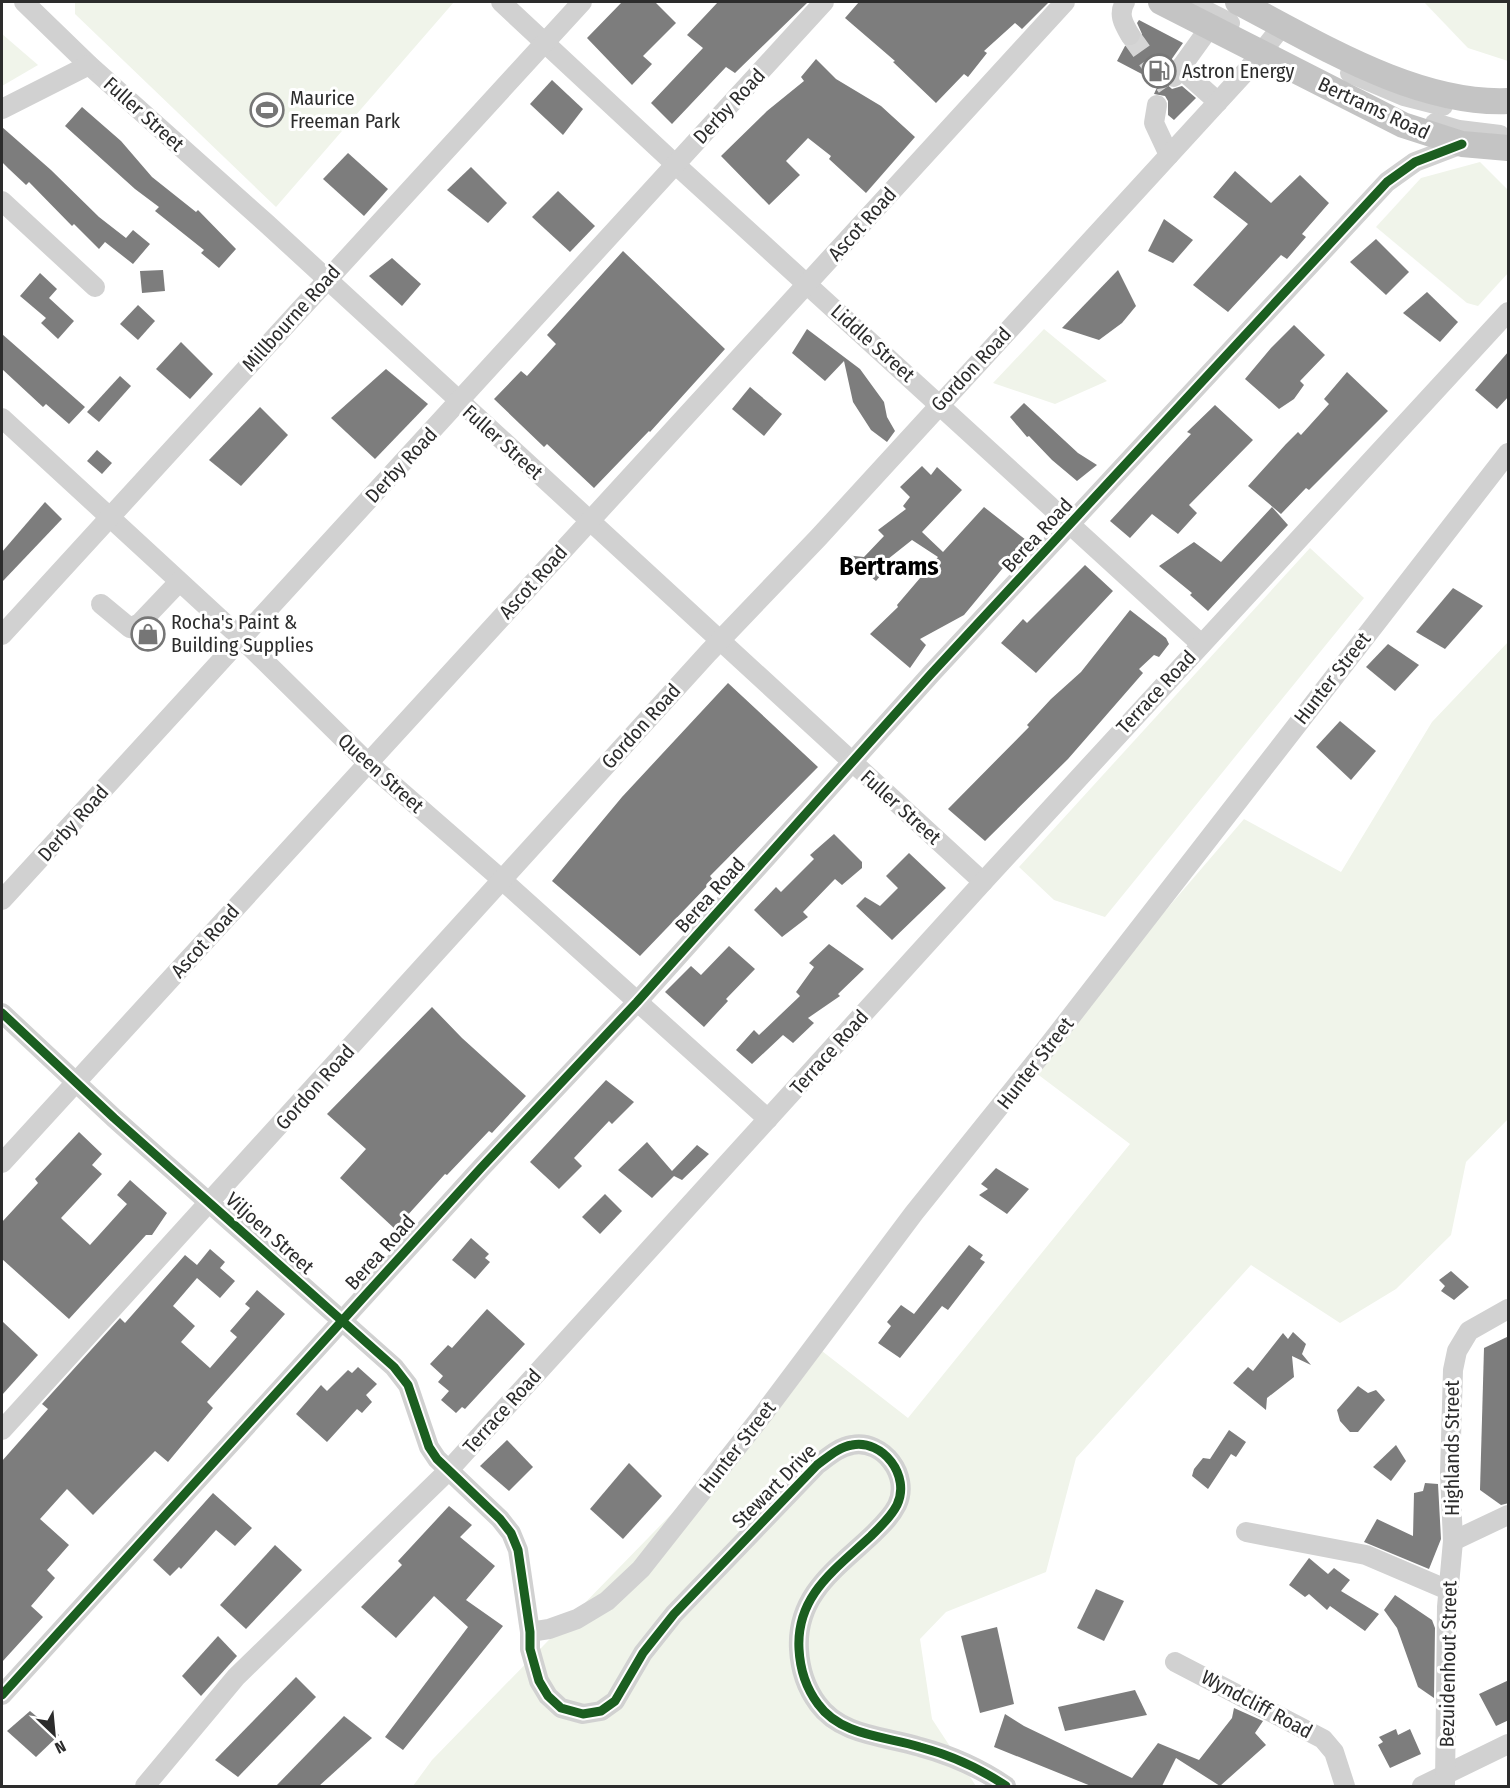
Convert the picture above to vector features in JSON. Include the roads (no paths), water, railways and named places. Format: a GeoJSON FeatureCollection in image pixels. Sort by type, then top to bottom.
{"type":"FeatureCollection","features":[{"type":"Feature","properties":{"kind":"main road","name":"Bertrams Road"},"geometry":{"type":"LineString","coordinates":[[1161,2],[1210,27],[1273,40],[1400,81],[1461,97],[1509,101]]}},
{"type":"Feature","properties":{"kind":"main road","name":"Bertrams Road"},"geometry":{"type":"LineString","coordinates":[[1238,2],[1273,40],[1403,125],[1462,144],[1509,148]]}},
{"type":"Feature","properties":{"kind":"street","name":"Fuller Street"},"geometry":{"type":"LineString","coordinates":[[24,2],[89,65],[326,278],[983,882]]}},
{"type":"Feature","properties":{"kind":"street","name":"Liddle Street"},"geometry":{"type":"LineString","coordinates":[[501,2],[1201,644]]}},
{"type":"Feature","properties":{"kind":"street","name":"Millbourne Road"},"geometry":{"type":"LineString","coordinates":[[2,635],[326,278],[582,2]]}},
{"type":"Feature","properties":{"kind":"street","name":"Derby Road"},"geometry":{"type":"LineString","coordinates":[[2,900],[824,2]]}},
{"type":"Feature","properties":{"kind":"street","name":"Ascot Road"},"geometry":{"type":"LineString","coordinates":[[2,1163],[1065,2]]}},
{"type":"Feature","properties":{"kind":"street"},"geometry":{"type":"LineString","coordinates":[[1125,2],[1121,9],[1121,17],[1130,35]]}},
{"type":"Feature","properties":{"kind":"street"},"geometry":{"type":"LineString","coordinates":[[1189,2],[1404,96],[1472,111],[1509,113]]}},
{"type":"Feature","properties":{"kind":"street"},"geometry":{"type":"LineString","coordinates":[[1212,2],[1273,40],[1416,117],[1459,130],[1509,136]]}},
{"type":"Feature","properties":{"kind":"street"},"geometry":{"type":"LineString","coordinates":[[1210,27],[1177,73],[1218,102]]}},
{"type":"Feature","properties":{"kind":"street","name":"Gordon Road"},"geometry":{"type":"LineString","coordinates":[[2,1430],[501,879],[818,538],[1273,40]]}},
{"type":"Feature","properties":{"kind":"street"},"geometry":{"type":"LineString","coordinates":[[2,109],[89,65]]}},
{"type":"Feature","properties":{"kind":"street"},"geometry":{"type":"LineString","coordinates":[[1157,105],[1154,123],[1168,155]]}},
{"type":"Feature","properties":{"kind":"street","name":"Berea Road"},"geometry":{"type":"LineString","coordinates":[[2,1695],[636,1002],[931,674],[1387,182],[1415,162],[1462,144]]}},
{"type":"Feature","properties":{"kind":"street"},"geometry":{"type":"LineString","coordinates":[[2,201],[95,287]]}},
{"type":"Feature","properties":{"kind":"street","name":"Terrace Road"},"geometry":{"type":"LineString","coordinates":[[145,1786],[236,1677],[448,1471],[983,882],[1509,312]]}},
{"type":"Feature","properties":{"kind":"street","name":"Queen Street"},"geometry":{"type":"LineString","coordinates":[[2,418],[109,519],[241,638],[368,763],[768,1119]]}},
{"type":"Feature","properties":{"kind":"street","name":"Hunter Street"},"geometry":{"type":"LineString","coordinates":[[530,1632],[549,1629],[577,1619],[607,1600],[641,1569],[764,1413],[914,1213],[1041,1055],[1509,453]]}},
{"type":"Feature","properties":{"kind":"street"},"geometry":{"type":"LineString","coordinates":[[101,603],[130,628],[140,623],[179,582]]}},
{"type":"Feature","properties":{"kind":"street","name":"Viljoen Street"},"geometry":{"type":"LineString","coordinates":[[2,1013],[402,1376],[429,1447],[448,1471],[500,1519],[511,1533],[518,1550],[530,1632]]}},
{"type":"Feature","properties":{"kind":"street","name":"Highlands Street"},"geometry":{"type":"LineString","coordinates":[[1453,1541],[1451,1402],[1457,1351],[1469,1331],[1509,1309]]}},
{"type":"Feature","properties":{"kind":"street","name":"Stewart Drive"},"geometry":{"type":"LineString","coordinates":[[530,1632],[533,1665],[548,1696],[561,1708],[573,1713],[601,1711],[615,1701],[643,1653],[674,1614],[817,1465],[835,1452],[852,1445],[871,1445],[886,1455],[897,1469],[901,1486],[898,1503],[887,1520],[810,1594],[799,1640],[800,1660],[806,1684],[819,1705],[842,1724],[856,1731],[920,1746],[956,1759],[1006,1786]]}},
{"type":"Feature","properties":{"kind":"street"},"geometry":{"type":"LineString","coordinates":[[1453,1541],[1509,1515]]}},
{"type":"Feature","properties":{"kind":"street"},"geometry":{"type":"LineString","coordinates":[[1246,1532],[1366,1555],[1448,1590]]}},
{"type":"Feature","properties":{"kind":"street","name":"Bezuidenhout Street"},"geometry":{"type":"LineString","coordinates":[[1445,1781],[1448,1590],[1453,1541]]}},
{"type":"Feature","properties":{"kind":"street","name":"Wyndcliff Road"},"geometry":{"type":"LineString","coordinates":[[1175,1662],[1323,1739],[1334,1752],[1345,1786]]}},
{"type":"Feature","properties":{"kind":"street"},"geometry":{"type":"LineString","coordinates":[[1422,1786],[1445,1781],[1509,1744]]}},
{"type":"Feature","properties":{"kind":"tunnel"},"geometry":{"type":"LineString","coordinates":[[1130,35],[1167,87]]}},
{"type":"Feature","properties":{"kind":"place","name":"Astron Energy"},"geometry":{"type":"Point","coordinates":[1159,71]}},
{"type":"Feature","properties":{"kind":"place","name":"Maurice Freeman Park"},"geometry":{"type":"Point","coordinates":[267,110]}},
{"type":"Feature","properties":{"kind":"place","name":"Rocha's Paint & Building Supplies"},"geometry":{"type":"Point","coordinates":[148,634]}},
{"type":"Feature","properties":{"kind":"district","name":"Bertrams"},"geometry":{"type":"Point","coordinates":[889,566]}}]}
